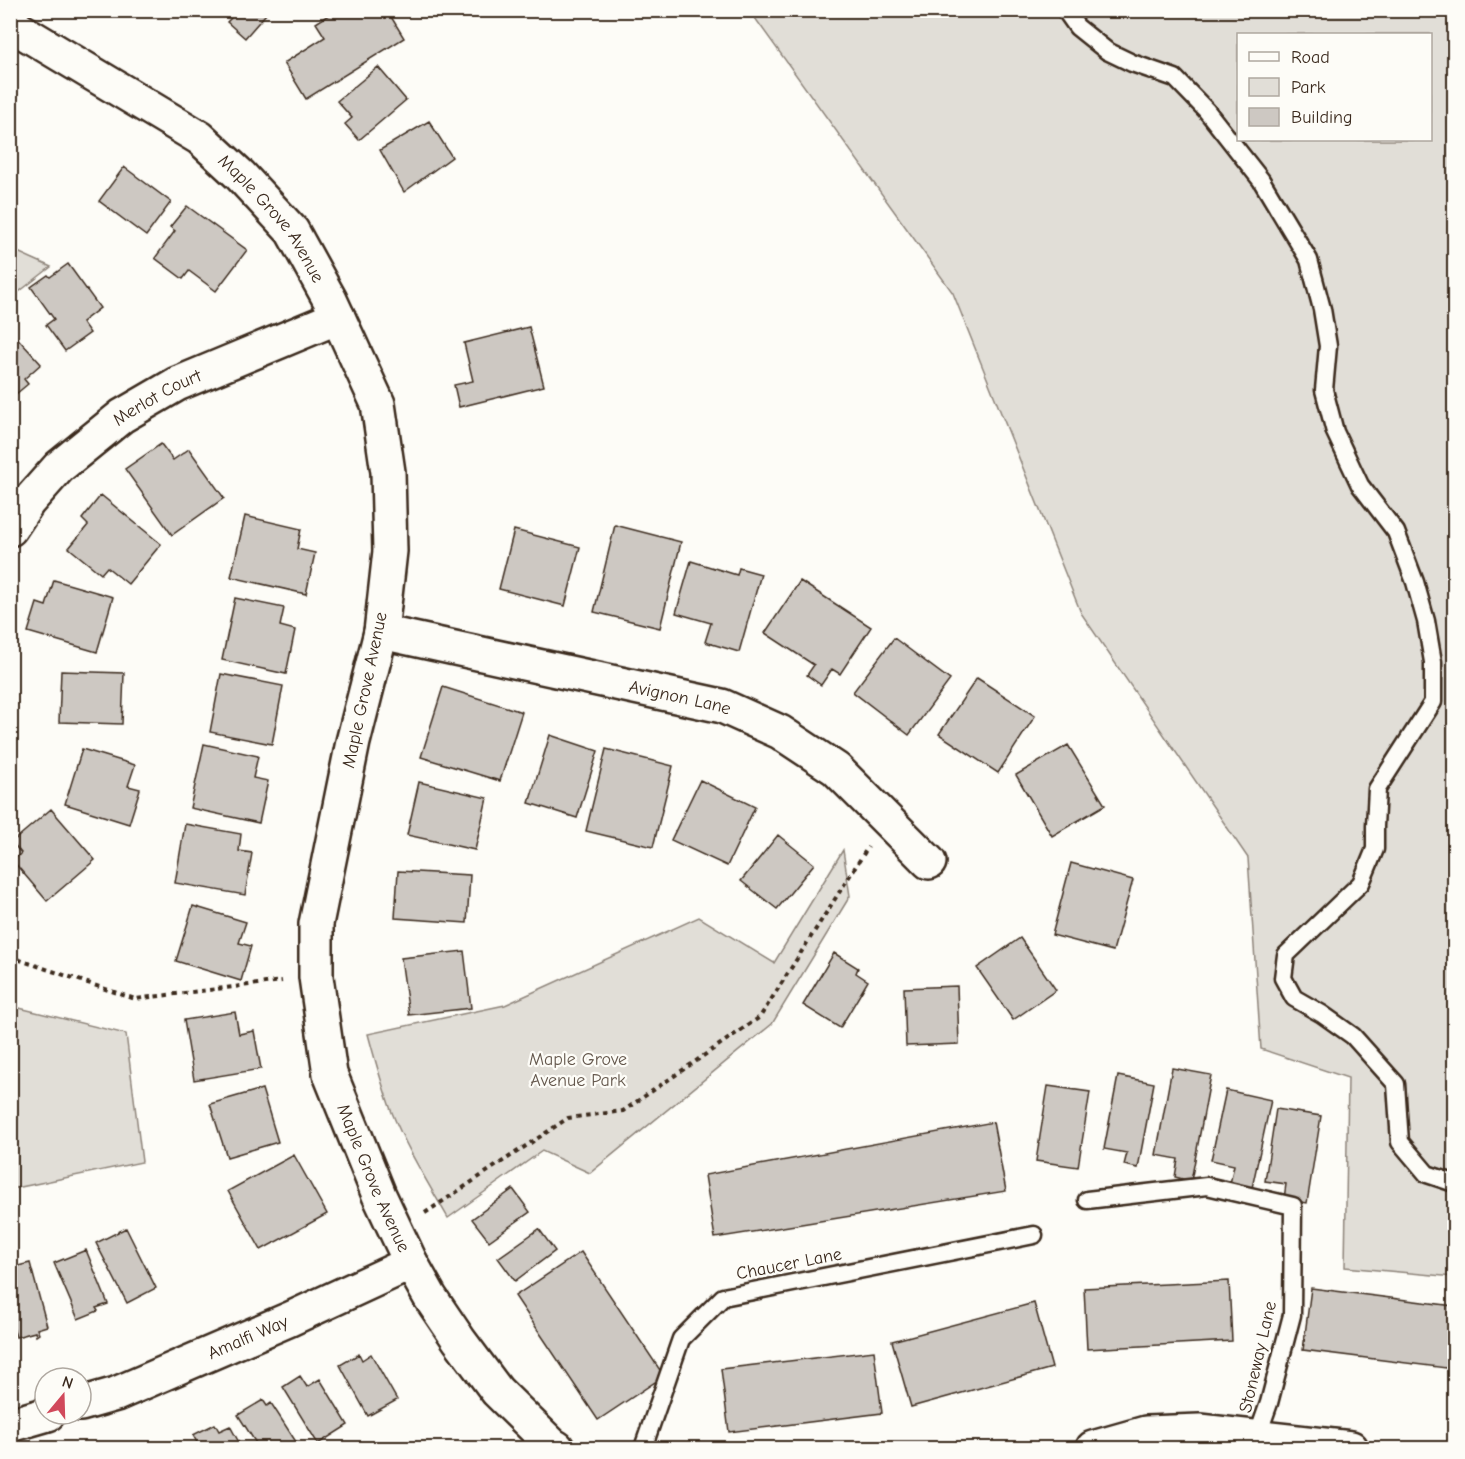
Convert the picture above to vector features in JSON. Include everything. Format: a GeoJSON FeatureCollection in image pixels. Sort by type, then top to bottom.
{"type":"FeatureCollection","features":[{"type":"Feature","properties":{"kind":"street","name":"Maple Grove Avenue"},"geometry":{"type":"LineString","coordinates":[[10,24],[200,138],[240,175],[292,231],[330,300],[378,404],[388,472],[390,551],[381,632],[353,742],[316,924],[316,977],[330,1074],[379,1195],[430,1297],[497,1391],[557,1449]]}},
{"type":"Feature","properties":{"kind":"street","name":"Merlot Court"},"geometry":{"type":"LineString","coordinates":[[10,530],[27,502],[59,467],[122,416],[177,384],[338,317]]}},
{"type":"Feature","properties":{"kind":"street","name":"Avignon Lane"},"geometry":{"type":"LineString","coordinates":[[381,632],[722,706],[780,732],[836,769],[929,862]]}},
{"type":"Feature","properties":{"kind":"street","name":"Amalfi Way"},"geometry":{"type":"LineString","coordinates":[[93,1401],[116,1394],[290,1319],[411,1263]]}},
{"type":"Feature","properties":{"kind":"street"},"geometry":{"type":"LineString","coordinates":[[10,1425],[33,1418]]}},
{"type":"Feature","properties":{"kind":"street"},"geometry":{"type":"LineString","coordinates":[[1093,1449],[1146,1433],[1200,1431],[1352,1449]]}},
{"type":"Feature","properties":{"kind":"lane"},"geometry":{"type":"LineString","coordinates":[[1065,10],[1077,27],[1107,51],[1132,63],[1175,78],[1191,94],[1261,180],[1309,260],[1322,309],[1328,346],[1324,390],[1335,432],[1360,485],[1396,532],[1415,582],[1426,621],[1433,662],[1433,702],[1377,789],[1374,826],[1376,849],[1361,883],[1286,955],[1283,978],[1294,998],[1353,1036],[1396,1084],[1400,1142],[1426,1174],[1455,1183]]}},
{"type":"Feature","properties":{"kind":"lane","name":"Stoneway Lane"},"geometry":{"type":"LineString","coordinates":[[1088,1200],[1207,1186],[1293,1206],[1292,1315],[1269,1403],[1257,1437]]}},
{"type":"Feature","properties":{"kind":"lane","name":"Chaucer Lane"},"geometry":{"type":"LineString","coordinates":[[643,1449],[681,1339],[723,1296],[1034,1235]]}},
{"type":"Feature","properties":{"kind":"path"},"geometry":{"type":"LineString","coordinates":[[396,1232],[568,1118],[623,1111],[760,1017],[886,819]]}},
{"type":"Feature","properties":{"kind":"path"},"geometry":{"type":"LineString","coordinates":[[10,956],[135,999],[316,977]]}},
{"type":"Feature","properties":{"kind":"green space"},"geometry":{"type":"Polygon","coordinates":[[[750,11],[1454,11],[1454,1277],[1345,1267],[1348,1078],[1261,1049],[1248,858],[1081,613],[953,293],[750,11]]]}},
{"type":"Feature","properties":{"kind":"green space"},"geometry":{"type":"Polygon","coordinates":[[[11,249],[51,267],[11,298],[11,249]]]}},
{"type":"Feature","properties":{"kind":"green space","name":"Maple Grove Avenue Park"},"geometry":{"type":"Polygon","coordinates":[[[843,850],[850,896],[772,1024],[590,1173],[542,1151],[448,1218],[403,1138],[391,1110],[368,1034],[505,1005],[699,917],[774,963],[843,850]]]}},
{"type":"Feature","properties":{"kind":"green space"},"geometry":{"type":"Polygon","coordinates":[[[11,1006],[126,1034],[142,1162],[11,1189],[11,1006]]]}},
{"type":"Feature","properties":{"kind":"building"},"geometry":{"type":"Polygon","coordinates":[[[223,10],[265,10],[266,14],[245,38],[227,22],[231,18],[223,10]]]}},
{"type":"Feature","properties":{"kind":"building"},"geometry":{"type":"Polygon","coordinates":[[[336,10],[387,10],[404,38],[306,99],[284,63],[325,37],[316,23],[336,10]]]}},
{"type":"Feature","properties":{"kind":"building"},"geometry":{"type":"Polygon","coordinates":[[[378,67],[406,100],[359,140],[345,124],[352,118],[337,101],[378,67]]]}},
{"type":"Feature","properties":{"kind":"building"},"geometry":{"type":"Polygon","coordinates":[[[429,121],[452,157],[404,192],[380,150],[429,121]]]}},
{"type":"Feature","properties":{"kind":"building"},"geometry":{"type":"Polygon","coordinates":[[[124,167],[171,202],[146,236],[99,201],[124,167]]]}},
{"type":"Feature","properties":{"kind":"building"},"geometry":{"type":"Polygon","coordinates":[[[187,206],[247,250],[216,291],[189,271],[183,279],[155,258],[175,231],[170,227],[187,206]]]}},
{"type":"Feature","properties":{"kind":"building"},"geometry":{"type":"Polygon","coordinates":[[[68,264],[100,308],[82,322],[90,333],[65,351],[46,325],[54,319],[31,287],[68,264]]]}},
{"type":"Feature","properties":{"kind":"building"},"geometry":{"type":"Polygon","coordinates":[[[529,327],[544,386],[459,407],[454,385],[473,381],[464,343],[529,327]]]}},
{"type":"Feature","properties":{"kind":"building"},"geometry":{"type":"Polygon","coordinates":[[[10,330],[41,364],[24,379],[28,384],[10,399],[10,330]]]}},
{"type":"Feature","properties":{"kind":"building"},"geometry":{"type":"Polygon","coordinates":[[[161,444],[173,460],[189,449],[224,498],[172,535],[125,469],[161,444]]]}},
{"type":"Feature","properties":{"kind":"building"},"geometry":{"type":"Polygon","coordinates":[[[101,495],[161,544],[128,584],[107,567],[101,574],[69,548],[88,525],[82,519],[101,495]]]}},
{"type":"Feature","properties":{"kind":"building"},"geometry":{"type":"Polygon","coordinates":[[[245,516],[301,529],[297,549],[315,553],[306,594],[231,577],[245,516]]]}},
{"type":"Feature","properties":{"kind":"building"},"geometry":{"type":"Polygon","coordinates":[[[615,525],[681,542],[660,628],[594,612],[615,525]]]}},
{"type":"Feature","properties":{"kind":"building"},"geometry":{"type":"Polygon","coordinates":[[[514,530],[580,547],[565,606],[499,589],[514,530]]]}},
{"type":"Feature","properties":{"kind":"building"},"geometry":{"type":"Polygon","coordinates":[[[691,561],[737,575],[739,568],[761,574],[739,652],[705,642],[711,623],[676,613],[691,561]]]}},
{"type":"Feature","properties":{"kind":"building"},"geometry":{"type":"Polygon","coordinates":[[[54,580],[113,597],[97,652],[28,632],[37,603],[46,606],[54,580]]]}},
{"type":"Feature","properties":{"kind":"building"},"geometry":{"type":"Polygon","coordinates":[[[800,581],[871,627],[840,674],[832,669],[821,685],[807,675],[814,665],[765,633],[800,581]]]}},
{"type":"Feature","properties":{"kind":"building"},"geometry":{"type":"Polygon","coordinates":[[[235,598],[284,608],[280,626],[295,630],[286,674],[222,660],[235,598]]]}},
{"type":"Feature","properties":{"kind":"building"},"geometry":{"type":"Polygon","coordinates":[[[894,638],[950,680],[909,735],[853,692],[894,638]]]}},
{"type":"Feature","properties":{"kind":"building"},"geometry":{"type":"Polygon","coordinates":[[[61,671],[124,673],[122,724],[59,722],[61,671]]]}},
{"type":"Feature","properties":{"kind":"building"},"geometry":{"type":"Polygon","coordinates":[[[221,674],[283,686],[272,744],[210,732],[221,674]]]}},
{"type":"Feature","properties":{"kind":"building"},"geometry":{"type":"Polygon","coordinates":[[[977,678],[1035,716],[998,773],[939,734],[977,678]]]}},
{"type":"Feature","properties":{"kind":"building"},"geometry":{"type":"Polygon","coordinates":[[[443,687],[522,712],[500,781],[421,757],[443,687]]]}},
{"type":"Feature","properties":{"kind":"building"},"geometry":{"type":"Polygon","coordinates":[[[550,735],[598,751],[577,818],[529,803],[550,735]]]}},
{"type":"Feature","properties":{"kind":"building"},"geometry":{"type":"Polygon","coordinates":[[[204,744],[258,756],[253,778],[268,781],[259,823],[190,808],[204,744]]]}},
{"type":"Feature","properties":{"kind":"building"},"geometry":{"type":"Polygon","coordinates":[[[1068,745],[1105,805],[1052,836],[1016,775],[1068,745]]]}},
{"type":"Feature","properties":{"kind":"building"},"geometry":{"type":"Polygon","coordinates":[[[82,749],[135,765],[128,786],[140,789],[129,824],[65,804],[82,749]]]}},
{"type":"Feature","properties":{"kind":"building"},"geometry":{"type":"Polygon","coordinates":[[[606,749],[673,766],[653,847],[586,831],[606,749]]]}},
{"type":"Feature","properties":{"kind":"building"},"geometry":{"type":"Polygon","coordinates":[[[700,780],[755,807],[727,866],[671,840],[700,780]]]}},
{"type":"Feature","properties":{"kind":"building"},"geometry":{"type":"Polygon","coordinates":[[[419,782],[487,798],[475,850],[407,835],[419,782]]]}},
{"type":"Feature","properties":{"kind":"building"},"geometry":{"type":"Polygon","coordinates":[[[51,809],[95,860],[47,901],[13,861],[21,853],[12,842],[51,809]]]}},
{"type":"Feature","properties":{"kind":"building"},"geometry":{"type":"Polygon","coordinates":[[[185,824],[241,834],[239,851],[252,853],[245,895],[175,883],[185,824]]]}},
{"type":"Feature","properties":{"kind":"building"},"geometry":{"type":"Polygon","coordinates":[[[778,835],[814,864],[777,909],[741,881],[778,835]]]}},
{"type":"Feature","properties":{"kind":"building"},"geometry":{"type":"Polygon","coordinates":[[[1071,863],[1133,880],[1113,951],[1052,935],[1071,863]]]}},
{"type":"Feature","properties":{"kind":"building"},"geometry":{"type":"Polygon","coordinates":[[[398,871],[470,875],[467,923],[395,918],[398,871]]]}},
{"type":"Feature","properties":{"kind":"building"},"geometry":{"type":"Polygon","coordinates":[[[193,906],[246,922],[239,943],[251,946],[241,981],[176,961],[193,906]]]}},
{"type":"Feature","properties":{"kind":"building"},"geometry":{"type":"Polygon","coordinates":[[[1020,938],[1056,990],[1013,1020],[977,968],[1020,938]]]}},
{"type":"Feature","properties":{"kind":"building"},"geometry":{"type":"Polygon","coordinates":[[[464,951],[471,1008],[409,1015],[401,958],[464,951]]]}},
{"type":"Feature","properties":{"kind":"building"},"geometry":{"type":"Polygon","coordinates":[[[834,953],[858,968],[856,973],[868,981],[840,1028],[803,1005],[834,953]]]}},
{"type":"Feature","properties":{"kind":"building"},"geometry":{"type":"Polygon","coordinates":[[[957,986],[959,1044],[906,1046],[904,988],[957,986]]]}},
{"type":"Feature","properties":{"kind":"building"},"geometry":{"type":"Polygon","coordinates":[[[235,1012],[239,1034],[254,1031],[261,1069],[194,1080],[184,1020],[235,1012]]]}},
{"type":"Feature","properties":{"kind":"building"},"geometry":{"type":"Polygon","coordinates":[[[1172,1068],[1211,1075],[1191,1181],[1175,1177],[1178,1159],[1156,1155],[1172,1068]]]}},
{"type":"Feature","properties":{"kind":"building"},"geometry":{"type":"Polygon","coordinates":[[[1118,1076],[1154,1083],[1138,1168],[1124,1165],[1127,1153],[1104,1149],[1118,1076]]]}},
{"type":"Feature","properties":{"kind":"building"},"geometry":{"type":"Polygon","coordinates":[[[1048,1086],[1090,1092],[1078,1167],[1036,1161],[1048,1086]]]}},
{"type":"Feature","properties":{"kind":"building"},"geometry":{"type":"Polygon","coordinates":[[[262,1089],[278,1142],[227,1157],[210,1104],[262,1089]]]}},
{"type":"Feature","properties":{"kind":"building"},"geometry":{"type":"Polygon","coordinates":[[[1226,1090],[1271,1100],[1252,1188],[1230,1184],[1234,1165],[1211,1160],[1226,1090]]]}},
{"type":"Feature","properties":{"kind":"building"},"geometry":{"type":"Polygon","coordinates":[[[1276,1109],[1321,1116],[1307,1203],[1284,1199],[1286,1184],[1265,1181],[1276,1109]]]}},
{"type":"Feature","properties":{"kind":"building"},"geometry":{"type":"Polygon","coordinates":[[[993,1122],[1006,1191],[715,1238],[705,1175],[993,1122]]]}},
{"type":"Feature","properties":{"kind":"building"},"geometry":{"type":"Polygon","coordinates":[[[294,1155],[327,1214],[261,1250],[228,1191],[294,1155]]]}},
{"type":"Feature","properties":{"kind":"building"},"geometry":{"type":"Polygon","coordinates":[[[513,1189],[530,1212],[489,1241],[472,1219],[513,1189]]]}},
{"type":"Feature","properties":{"kind":"building"},"geometry":{"type":"Polygon","coordinates":[[[126,1228],[156,1288],[127,1303],[96,1243],[126,1228]]]}},
{"type":"Feature","properties":{"kind":"building"},"geometry":{"type":"Polygon","coordinates":[[[539,1229],[555,1251],[515,1281],[498,1258],[539,1229]]]}},
{"type":"Feature","properties":{"kind":"building"},"geometry":{"type":"Polygon","coordinates":[[[86,1250],[108,1304],[78,1319],[54,1263],[86,1250]]]}},
{"type":"Feature","properties":{"kind":"building"},"geometry":{"type":"Polygon","coordinates":[[[581,1252],[664,1376],[598,1420],[515,1296],[581,1252]]]}},
{"type":"Feature","properties":{"kind":"building"},"geometry":{"type":"Polygon","coordinates":[[[30,1263],[47,1326],[37,1329],[39,1334],[36,1336],[35,1332],[16,1337],[10,1318],[10,1268],[30,1263]]]}},
{"type":"Feature","properties":{"kind":"building"},"geometry":{"type":"Polygon","coordinates":[[[1229,1281],[1232,1341],[1087,1349],[1084,1288],[1229,1281]]]}},
{"type":"Feature","properties":{"kind":"building"},"geometry":{"type":"Polygon","coordinates":[[[1311,1288],[1454,1306],[1454,1369],[1303,1350],[1311,1288]]]}},
{"type":"Feature","properties":{"kind":"building"},"geometry":{"type":"Polygon","coordinates":[[[1034,1303],[1052,1368],[911,1407],[892,1341],[1034,1303]]]}},
{"type":"Feature","properties":{"kind":"building"},"geometry":{"type":"Polygon","coordinates":[[[874,1351],[882,1413],[729,1432],[721,1369],[874,1351]]]}},
{"type":"Feature","properties":{"kind":"building"},"geometry":{"type":"Polygon","coordinates":[[[359,1354],[362,1360],[371,1354],[397,1400],[368,1416],[340,1365],[359,1354]]]}},
{"type":"Feature","properties":{"kind":"building"},"geometry":{"type":"Polygon","coordinates":[[[300,1376],[307,1387],[320,1379],[348,1425],[318,1444],[283,1387],[300,1376]]]}},
{"type":"Feature","properties":{"kind":"building"},"geometry":{"type":"Polygon","coordinates":[[[263,1400],[267,1406],[271,1403],[300,1448],[259,1448],[238,1415],[263,1400]]]}},
{"type":"Feature","properties":{"kind":"building"},"geometry":{"type":"Polygon","coordinates":[[[215,1424],[219,1431],[230,1426],[242,1448],[200,1448],[193,1435],[215,1424]]]}}]}
